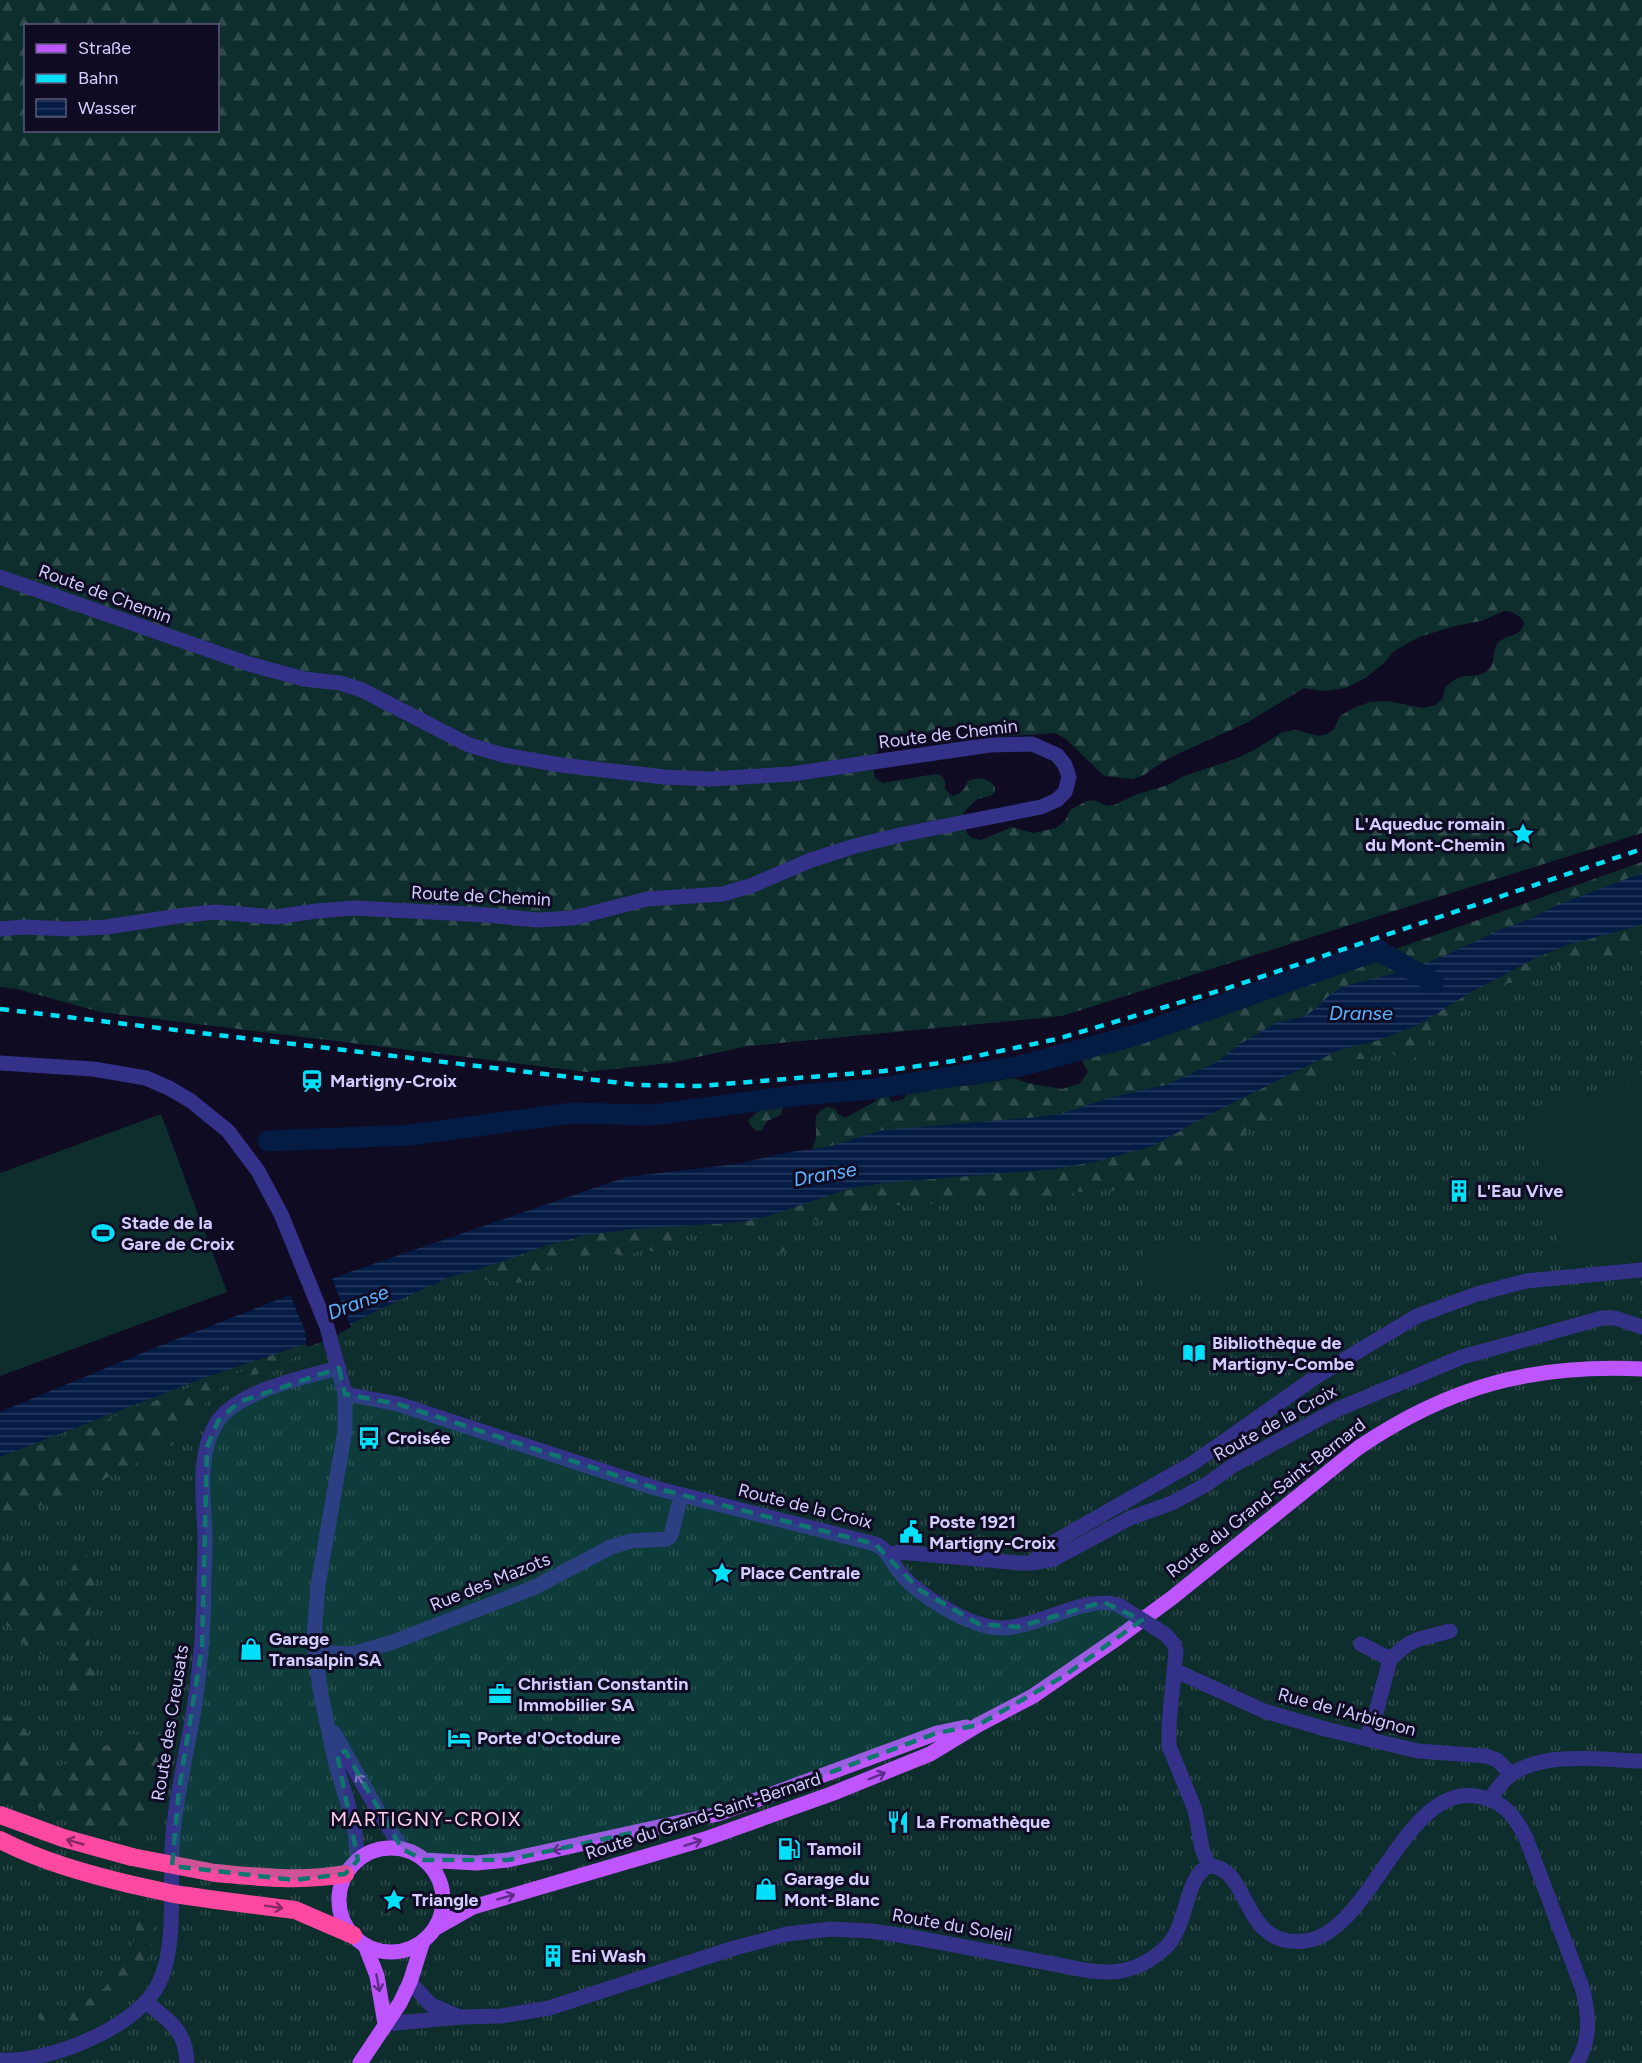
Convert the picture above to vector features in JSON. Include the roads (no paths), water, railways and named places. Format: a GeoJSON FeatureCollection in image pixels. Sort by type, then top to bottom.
{"type":"FeatureCollection","features":[{"type":"Feature","properties":{"kind":"highway"},"geometry":{"type":"LineString","coordinates":[[0,1815],[63,1838],[132,1857],[215,1873],[294,1880],[345,1874]]}},
{"type":"Feature","properties":{"kind":"highway"},"geometry":{"type":"LineString","coordinates":[[0,1840],[40,1858],[129,1884],[174,1894],[295,1910],[359,1940]]}},
{"type":"Feature","properties":{"kind":"main road","name":"Route du Grand-Saint-Bernard"},"geometry":{"type":"LineString","coordinates":[[359,1940],[374,1949],[391,1952],[406,1950],[423,1941],[434,1929],[473,1907],[690,1844],[831,1794],[930,1754],[1033,1696],[1119,1637],[1319,1478],[1397,1422],[1455,1395],[1502,1380],[1544,1372],[1591,1368],[1642,1369]]}},
{"type":"Feature","properties":{"kind":"main road","name":"Route du Grand-Saint-Bernard"},"geometry":{"type":"LineString","coordinates":[[424,1860],[476,1863],[508,1860],[718,1814],[937,1733],[978,1725]]}},
{"type":"Feature","properties":{"kind":"main road"},"geometry":{"type":"LineString","coordinates":[[385,2024],[377,1976],[359,1940],[342,1918],[339,1900],[345,1874],[358,1860],[378,1849],[402,1849]]}},
{"type":"Feature","properties":{"kind":"main road","name":"Route du Grand-Saint-Bernard"},"geometry":{"type":"LineString","coordinates":[[402,1849],[424,1860],[437,1875],[443,1892],[442,1910],[434,1929]]}},
{"type":"Feature","properties":{"kind":"main road"},"geometry":{"type":"LineString","coordinates":[[360,2063],[376,2042],[400,2002],[410,1982],[423,1941]]}},
{"type":"Feature","properties":{"kind":"street","name":"Route de Chemin"},"geometry":{"type":"LineString","coordinates":[[0,577],[249,664],[297,677],[340,683],[362,690],[469,745],[503,755],[561,765],[664,777],[710,779],[791,774],[990,745],[1021,744],[1041,747],[1057,755],[1065,765],[1069,777],[1065,792],[1057,800],[1041,807],[855,846],[811,860],[753,885],[723,894],[647,898],[573,918],[537,920],[354,908],[275,917],[216,912],[98,927],[0,929]]}},
{"type":"Feature","properties":{"kind":"street"},"geometry":{"type":"LineString","coordinates":[[0,1063],[93,1069],[146,1078],[169,1088],[191,1101],[228,1131],[258,1171],[281,1214],[333,1345],[345,1394],[345,1431],[318,1586],[315,1652],[335,1761],[354,1824],[358,1860]]}},
{"type":"Feature","properties":{"kind":"street"},"geometry":{"type":"LineString","coordinates":[[1032,1563],[1054,1542],[1193,1463],[1317,1376],[1416,1316],[1477,1294],[1526,1281],[1642,1270]]}},
{"type":"Feature","properties":{"kind":"street","name":"Route de la Croix"},"geometry":{"type":"LineString","coordinates":[[345,1394],[398,1404],[681,1495],[861,1539],[882,1547],[889,1555],[898,1552],[1032,1563],[1054,1559],[1130,1518],[1172,1503],[1207,1484],[1232,1466],[1336,1410],[1430,1369],[1493,1347],[1602,1318],[1616,1318],[1642,1327]]}},
{"type":"Feature","properties":{"kind":"street","name":"Route des Creusats"},"geometry":{"type":"LineString","coordinates":[[0,2060],[28,2059],[87,2040],[117,2025],[146,2002],[156,1988],[164,1971],[169,1939],[172,1910],[172,1836],[202,1647],[205,1539],[203,1474],[207,1447],[218,1421],[239,1402],[339,1368]]}},
{"type":"Feature","properties":{"kind":"street","name":"Rue des Mazots"},"geometry":{"type":"LineString","coordinates":[[315,1652],[352,1654],[393,1642],[534,1588],[611,1547],[631,1542],[666,1539],[672,1532],[681,1495]]}},
{"type":"Feature","properties":{"kind":"street"},"geometry":{"type":"LineString","coordinates":[[889,1555],[900,1573],[932,1599],[951,1611],[989,1627],[1018,1626],[1103,1602],[1120,1606],[1170,1638],[1176,1651],[1169,1725],[1170,1746],[1195,1810],[1202,1849],[1209,1866],[1221,1867],[1232,1875],[1251,1913],[1264,1929],[1284,1939],[1307,1941],[1319,1937],[1340,1922],[1415,1827],[1437,1804],[1455,1796],[1476,1796],[1499,1803],[1517,1821],[1526,1838],[1583,1990],[1588,2031],[1584,2050],[1577,2063]]}},
{"type":"Feature","properties":{"kind":"street"},"geometry":{"type":"LineString","coordinates":[[1366,1738],[1376,1713],[1390,1659],[1408,1644],[1450,1631]]}},
{"type":"Feature","properties":{"kind":"street"},"geometry":{"type":"LineString","coordinates":[[1361,1644],[1390,1659]]}},
{"type":"Feature","properties":{"kind":"street","name":"Rue de l'Arbignon"},"geometry":{"type":"LineString","coordinates":[[1174,1670],[1264,1711],[1329,1730],[1418,1751],[1486,1756],[1497,1760],[1511,1774]]}},
{"type":"Feature","properties":{"kind":"street"},"geometry":{"type":"LineString","coordinates":[[327,1720],[380,1815],[402,1849]]}},
{"type":"Feature","properties":{"kind":"street"},"geometry":{"type":"LineString","coordinates":[[1490,1799],[1511,1774],[1535,1763],[1642,1761]]}},
{"type":"Feature","properties":{"kind":"street","name":"Route du Soleil"},"geometry":{"type":"LineString","coordinates":[[385,2024],[501,2016],[549,2008],[768,1938],[831,1929],[871,1931],[1087,1970],[1121,1971],[1150,1960],[1170,1943],[1182,1922],[1195,1878],[1203,1868],[1209,1866]]}},
{"type":"Feature","properties":{"kind":"street","name":"Route du Soleil"},"geometry":{"type":"LineString","coordinates":[[410,1982],[431,2005],[461,2017]]}},
{"type":"Feature","properties":{"kind":"street"},"geometry":{"type":"LineString","coordinates":[[146,2002],[180,2033],[185,2044],[187,2063]]}},
{"type":"Feature","properties":{"kind":"water","name":"Dranse"},"geometry":{"type":"Polygon","coordinates":[[[1642,873],[1642,925],[1567,945],[1540,956],[1471,992],[1418,1025],[1379,1040],[1339,1050],[1208,1115],[1153,1146],[1098,1161],[1055,1169],[882,1183],[848,1189],[765,1217],[742,1222],[632,1229],[586,1235],[551,1244],[452,1276],[376,1311],[329,1336],[204,1378],[0,1457],[0,1412],[159,1346],[347,1273],[626,1177],[737,1164],[784,1153],[827,1147],[883,1130],[1064,1113],[1112,1097],[1166,1085],[1215,1063],[1240,1044],[1276,1023],[1305,1016],[1344,986],[1435,960],[1555,906],[1642,873]]]}},
{"type":"Feature","properties":{"kind":"waterway"},"geometry":{"type":"LineString","coordinates":[[268,1141],[411,1135],[572,1113],[653,1115],[800,1095],[874,1089],[1020,1066],[1136,1035],[1378,950],[1433,982]]}},
{"type":"Feature","properties":{"kind":"railway"},"geometry":{"type":"LineString","coordinates":[[0,1009],[637,1085],[699,1086],[884,1071],[953,1061],[1057,1039],[1222,990],[1642,849]]}},
{"type":"Feature","properties":{"kind":"place","name":"L'Aqueduc romain du Mont-Chemin"},"geometry":{"type":"Point","coordinates":[1523,834]}},
{"type":"Feature","properties":{"kind":"place","name":"Martigny-Croix"},"geometry":{"type":"Point","coordinates":[312,1081]}},
{"type":"Feature","properties":{"kind":"place","name":"L'Eau Vive"},"geometry":{"type":"Point","coordinates":[1459,1191]}},
{"type":"Feature","properties":{"kind":"place","name":"Stade de la Gare de Croix"},"geometry":{"type":"Point","coordinates":[103,1233]}},
{"type":"Feature","properties":{"kind":"place","name":"Bibliothèque de Martigny-Combe"},"geometry":{"type":"Point","coordinates":[1194,1353]}},
{"type":"Feature","properties":{"kind":"place","name":"Croisée"},"geometry":{"type":"Point","coordinates":[369,1438]}},
{"type":"Feature","properties":{"kind":"place","name":"Poste 1921 Martigny-Croix"},"geometry":{"type":"Point","coordinates":[911,1532]}},
{"type":"Feature","properties":{"kind":"place","name":"Place Centrale"},"geometry":{"type":"Point","coordinates":[722,1573]}},
{"type":"Feature","properties":{"kind":"place","name":"Garage Transalpin SA"},"geometry":{"type":"Point","coordinates":[251,1649]}},
{"type":"Feature","properties":{"kind":"place","name":"Christian Constantin Immobilier SA"},"geometry":{"type":"Point","coordinates":[500,1694]}},
{"type":"Feature","properties":{"kind":"place","name":"Porte d'Octodure"},"geometry":{"type":"Point","coordinates":[459,1738]}},
{"type":"Feature","properties":{"kind":"place","name":"La Fromathèque"},"geometry":{"type":"Point","coordinates":[898,1822]}},
{"type":"Feature","properties":{"kind":"place","name":"Tamoil"},"geometry":{"type":"Point","coordinates":[789,1849]}},
{"type":"Feature","properties":{"kind":"place","name":"Garage du Mont-Blanc"},"geometry":{"type":"Point","coordinates":[766,1889]}},
{"type":"Feature","properties":{"kind":"place","name":"Triangle"},"geometry":{"type":"Point","coordinates":[394,1900]}},
{"type":"Feature","properties":{"kind":"place","name":"Eni Wash"},"geometry":{"type":"Point","coordinates":[553,1956]}},
{"type":"Feature","properties":{"kind":"district","name":"MARTIGNY-CROIX"},"geometry":{"type":"Point","coordinates":[426,1819]}}]}
